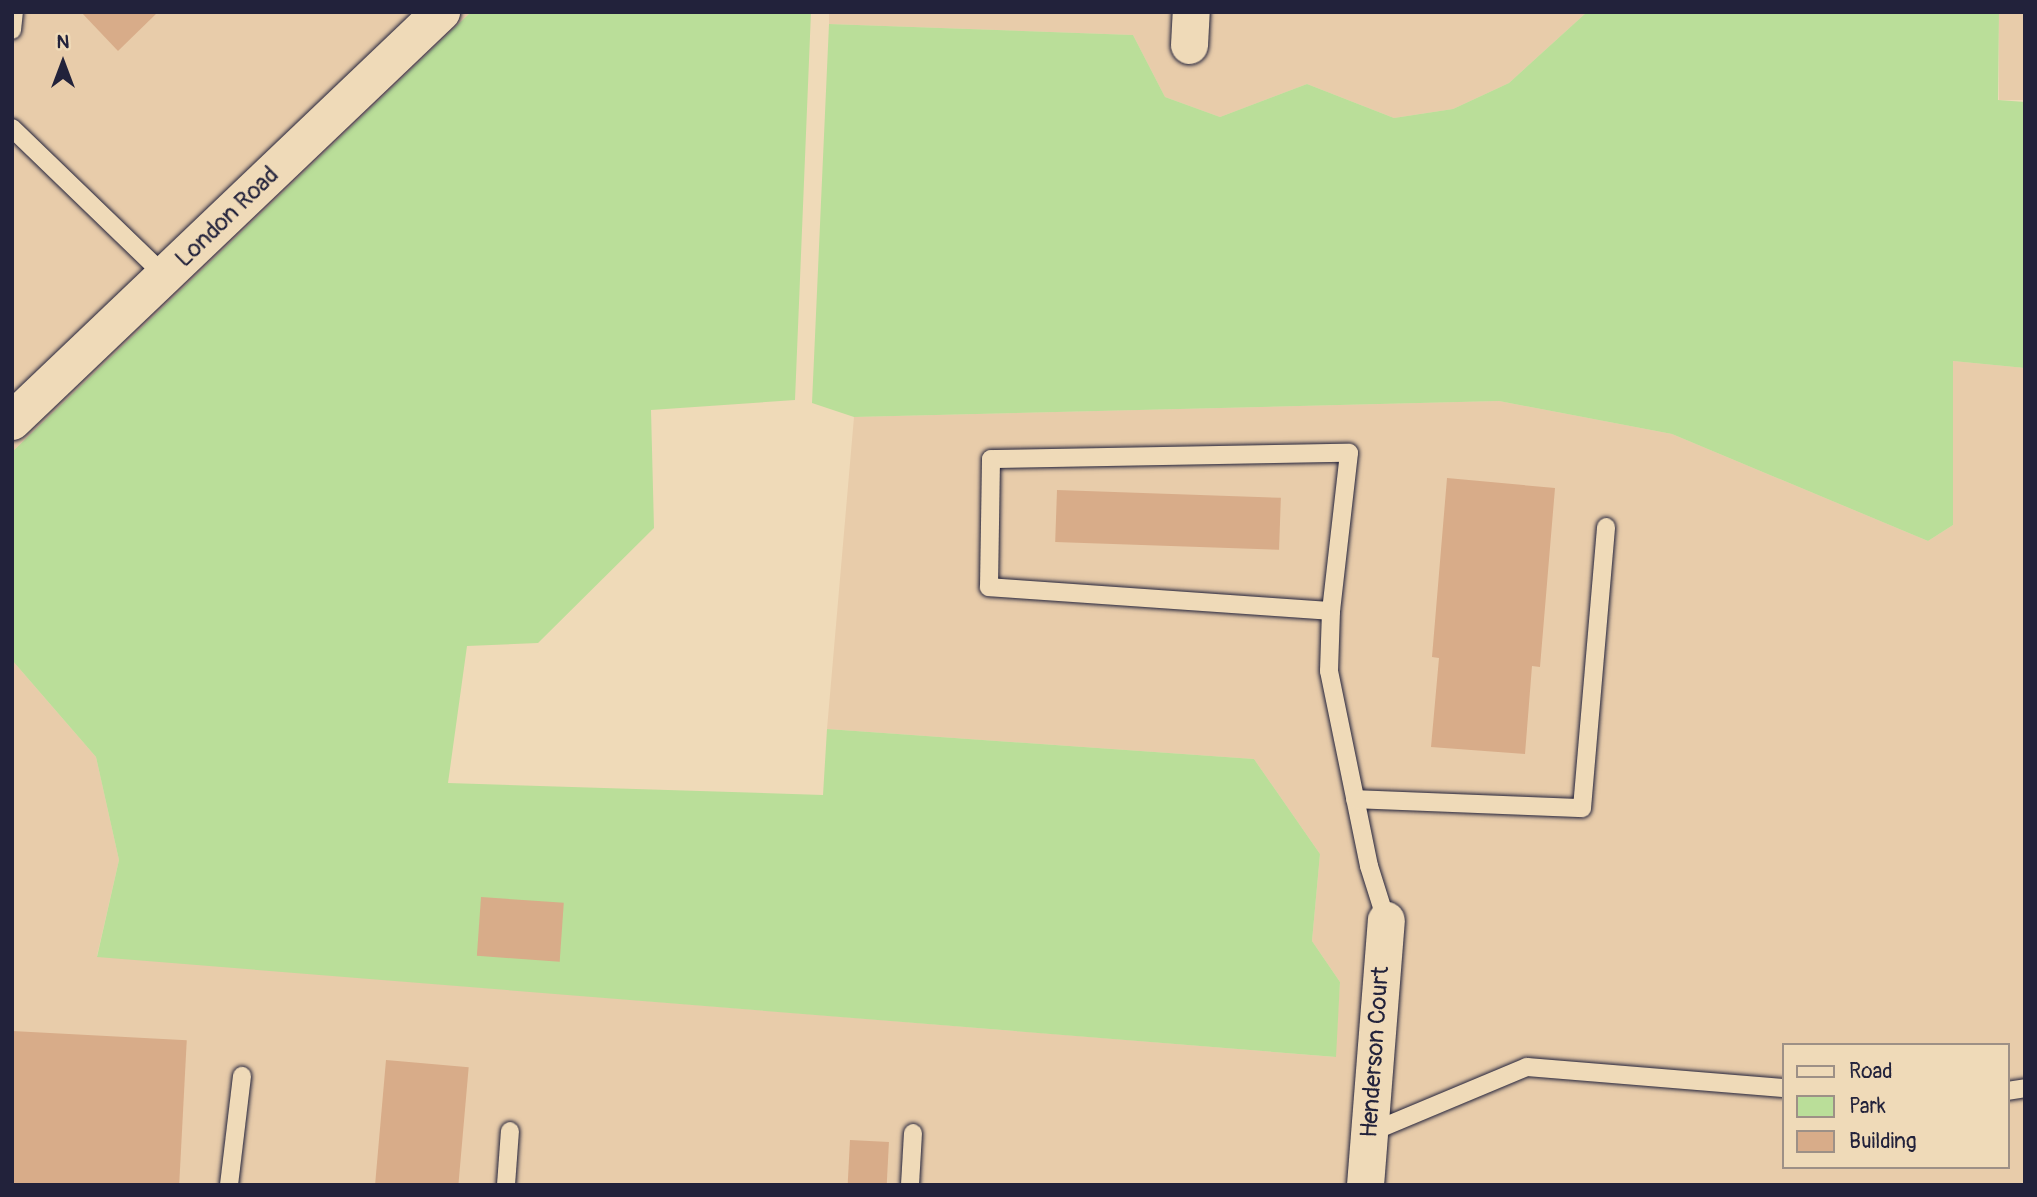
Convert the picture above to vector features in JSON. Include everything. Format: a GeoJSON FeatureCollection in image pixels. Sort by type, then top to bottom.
{"type":"FeatureCollection","features":[{"type":"Feature","properties":{"kind":"street","name":"London Road"},"geometry":{"type":"LineString","coordinates":[[12,421],[442,12]]}},
{"type":"Feature","properties":{"kind":"street","name":"Henderson Court"},"geometry":{"type":"LineString","coordinates":[[1365,1185],[1385,920]]}},
{"type":"Feature","properties":{"kind":"lane"},"geometry":{"type":"LineString","coordinates":[[12,30],[14,12]]}},
{"type":"Feature","properties":{"kind":"lane"},"geometry":{"type":"LineString","coordinates":[[12,128],[165,276]]}},
{"type":"Feature","properties":{"kind":"lane"},"geometry":{"type":"LineString","coordinates":[[1331,611],[989,587],[991,459],[1349,453],[1331,611],[1329,671],[1355,799],[1385,920]]}},
{"type":"Feature","properties":{"kind":"lane"},"geometry":{"type":"LineString","coordinates":[[1355,799],[1582,808],[1606,527]]}},
{"type":"Feature","properties":{"kind":"lane"},"geometry":{"type":"LineString","coordinates":[[1369,1133],[1527,1067],[1782,1088]]}},
{"type":"Feature","properties":{"kind":"lane"},"geometry":{"type":"LineString","coordinates":[[229,1185],[242,1076]]}},
{"type":"Feature","properties":{"kind":"lane"},"geometry":{"type":"LineString","coordinates":[[506,1185],[510,1131]]}},
{"type":"Feature","properties":{"kind":"lane"},"geometry":{"type":"LineString","coordinates":[[910,1185],[913,1133]]}},
{"type":"Feature","properties":{"kind":"shaded area"},"geometry":{"type":"Polygon","coordinates":[[[12,12],[471,12],[12,452],[12,12]]]}},
{"type":"Feature","properties":{"kind":"shaded area"},"geometry":{"type":"Polygon","coordinates":[[[829,12],[1587,12],[1509,83],[1453,109],[1394,118],[1307,84],[1220,117],[1165,97],[1133,35],[829,24],[829,12]]]}},
{"type":"Feature","properties":{"kind":"shaded area"},"geometry":{"type":"Polygon","coordinates":[[[1999,12],[2025,12],[2025,100],[1999,100],[1999,12]]]}},
{"type":"Feature","properties":{"kind":"shaded area"},"geometry":{"type":"Polygon","coordinates":[[[1953,361],[2025,368],[2025,1185],[12,1185],[12,660],[96,757],[119,860],[97,956],[1335,1057],[1340,982],[1312,941],[1320,854],[1254,759],[827,729],[854,417],[1499,401],[1672,434],[1928,541],[1953,525],[1953,361]]]}},
{"type":"Feature","properties":{"kind":"green space"},"geometry":{"type":"Polygon","coordinates":[[[471,12],[811,12],[795,400],[651,410],[654,528],[538,643],[467,646],[448,783],[823,795],[827,729],[1254,759],[1320,854],[1312,941],[1340,982],[1336,1057],[97,957],[119,860],[96,757],[12,660],[12,452],[471,12]]]}},
{"type":"Feature","properties":{"kind":"green space"},"geometry":{"type":"Polygon","coordinates":[[[1587,12],[1999,12],[1998,100],[2025,102],[2025,368],[1953,361],[1953,525],[1928,541],[1672,434],[1499,401],[854,417],[812,403],[829,24],[1133,35],[1165,97],[1220,117],[1307,84],[1394,118],[1453,109],[1509,83],[1587,12]]]}},
{"type":"Feature","properties":{"kind":"building"},"geometry":{"type":"Polygon","coordinates":[[[81,12],[158,12],[118,51],[81,12]]]}},
{"type":"Feature","properties":{"kind":"building"},"geometry":{"type":"Polygon","coordinates":[[[1447,478],[1555,488],[1540,667],[1532,666],[1525,754],[1431,747],[1439,658],[1432,657],[1447,478]]]}},
{"type":"Feature","properties":{"kind":"building"},"geometry":{"type":"Polygon","coordinates":[[[1057,490],[1281,498],[1279,550],[1055,542],[1057,490]]]}},
{"type":"Feature","properties":{"kind":"building"},"geometry":{"type":"Polygon","coordinates":[[[481,897],[564,903],[560,962],[477,956],[481,897]]]}},
{"type":"Feature","properties":{"kind":"building"},"geometry":{"type":"Polygon","coordinates":[[[12,1031],[187,1040],[179,1185],[12,1185],[12,1031]]]}},
{"type":"Feature","properties":{"kind":"building"},"geometry":{"type":"Polygon","coordinates":[[[386,1060],[469,1067],[458,1185],[375,1185],[386,1060]]]}},
{"type":"Feature","properties":{"kind":"building"},"geometry":{"type":"Polygon","coordinates":[[[850,1140],[889,1142],[887,1185],[848,1185],[850,1140]]]}}]}
